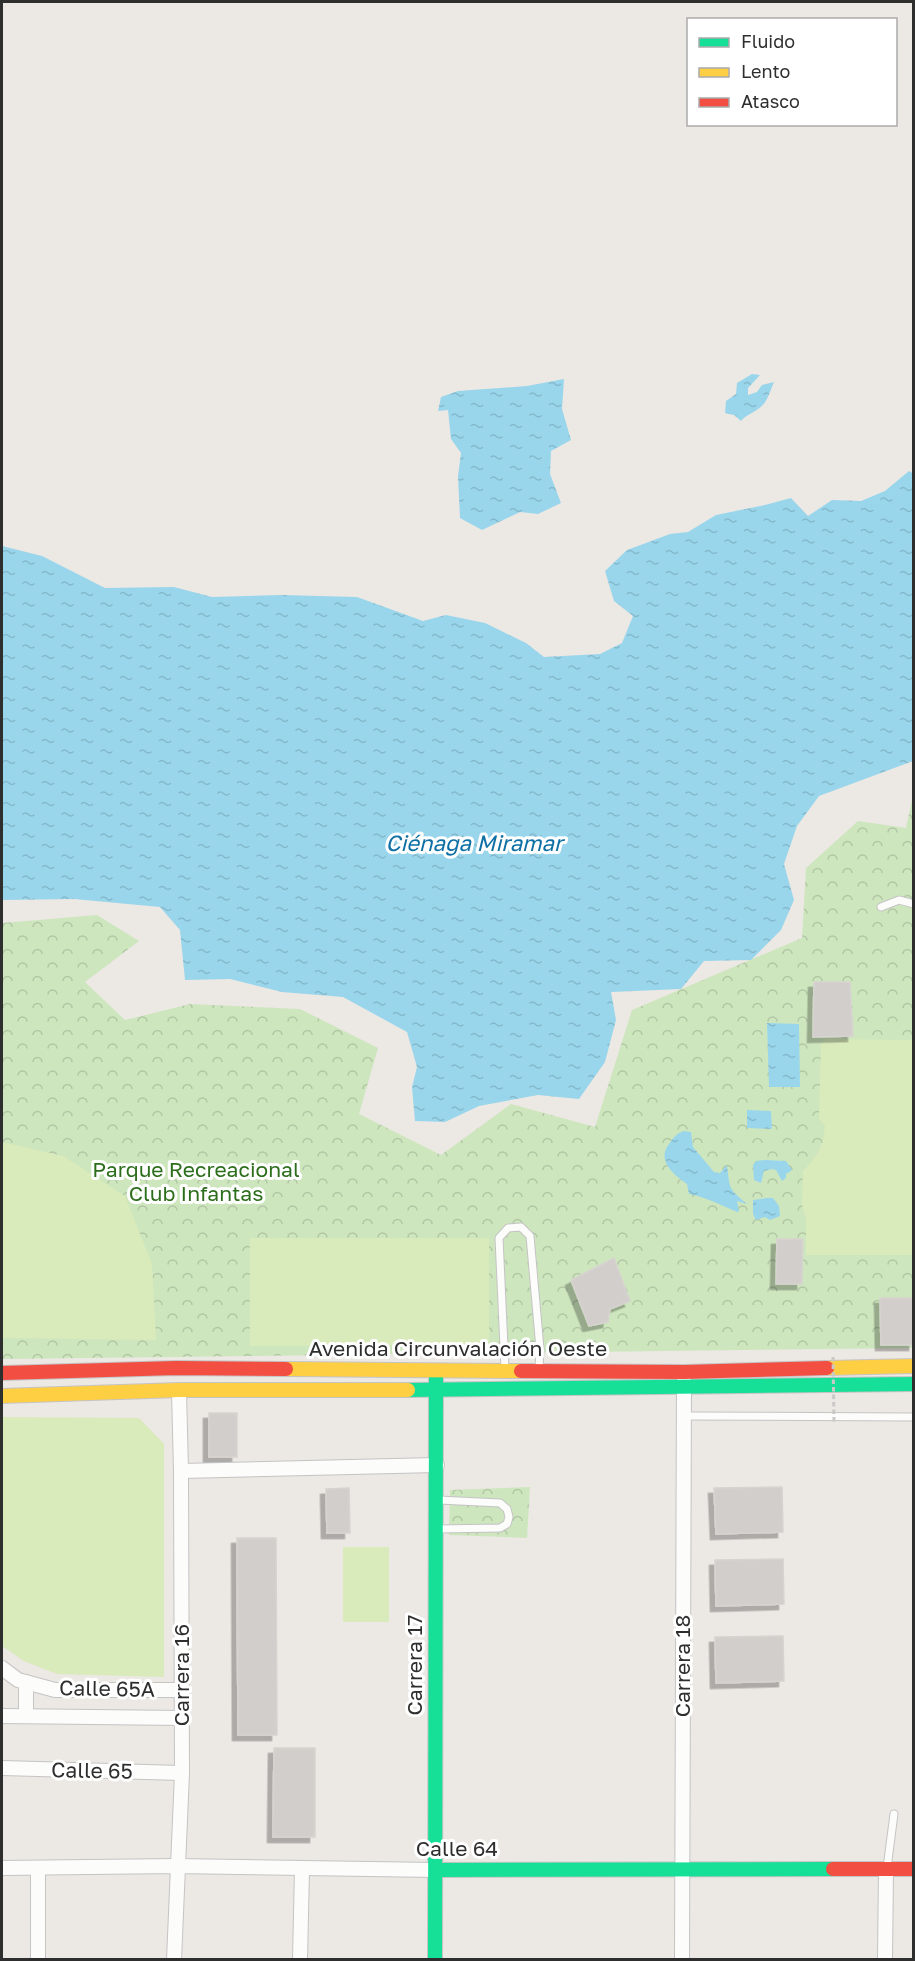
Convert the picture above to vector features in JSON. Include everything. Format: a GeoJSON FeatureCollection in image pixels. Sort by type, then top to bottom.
{"type":"FeatureCollection","features":[{"type":"Feature","properties":{"kind":"main road","name":"Avenida Circunvalación Oeste"},"geometry":{"type":"LineString","coordinates":[[2,1373],[176,1368],[684,1372],[914,1366]]}},
{"type":"Feature","properties":{"kind":"main road","name":"Carrera 17"},"geometry":{"type":"LineString","coordinates":[[435,1959],[436,1370]]}},
{"type":"Feature","properties":{"kind":"main road","name":"Avenida Circunvalación Oeste"},"geometry":{"type":"LineString","coordinates":[[2,1396],[178,1390],[437,1390],[914,1384]]}},
{"type":"Feature","properties":{"kind":"main road","name":"Calle 64"},"geometry":{"type":"LineString","coordinates":[[436,1870],[914,1869]]}},
{"type":"Feature","properties":{"kind":"street","name":"Carrera 18"},"geometry":{"type":"LineString","coordinates":[[682,1959],[684,1372]]}},
{"type":"Feature","properties":{"kind":"street","name":"Carrera 16"},"geometry":{"type":"LineString","coordinates":[[174,1959],[176,1866],[182,1773],[181,1471],[178,1390]]}},
{"type":"Feature","properties":{"kind":"street"},"geometry":{"type":"LineString","coordinates":[[181,1471],[437,1465]]}},
{"type":"Feature","properties":{"kind":"street","name":"Calle 65A"},"geometry":{"type":"LineString","coordinates":[[2,1668],[18,1680],[55,1690],[182,1690]]}},
{"type":"Feature","properties":{"kind":"street"},"geometry":{"type":"LineString","coordinates":[[26,1682],[26,1716]]}},
{"type":"Feature","properties":{"kind":"street","name":"Calle 65A"},"geometry":{"type":"LineString","coordinates":[[2,1716],[182,1718]]}},
{"type":"Feature","properties":{"kind":"street","name":"Calle 65"},"geometry":{"type":"LineString","coordinates":[[2,1768],[182,1773]]}},
{"type":"Feature","properties":{"kind":"street","name":"Calle 64"},"geometry":{"type":"LineString","coordinates":[[2,1868],[176,1866],[436,1870]]}},
{"type":"Feature","properties":{"kind":"street"},"geometry":{"type":"LineString","coordinates":[[38,1869],[38,1959]]}},
{"type":"Feature","properties":{"kind":"street"},"geometry":{"type":"LineString","coordinates":[[300,1959],[302,1869]]}},
{"type":"Feature","properties":{"kind":"street"},"geometry":{"type":"LineString","coordinates":[[885,1959],[886,1869]]}},
{"type":"Feature","properties":{"kind":"lane"},"geometry":{"type":"LineString","coordinates":[[881,907],[898,900],[914,904]]}},
{"type":"Feature","properties":{"kind":"lane"},"geometry":{"type":"LineString","coordinates":[[506,1371],[499,1238],[508,1228],[521,1227],[530,1236],[540,1349],[539,1371]]}},
{"type":"Feature","properties":{"kind":"lane"},"geometry":{"type":"LineString","coordinates":[[684,1416],[914,1417]]}},
{"type":"Feature","properties":{"kind":"lane"},"geometry":{"type":"LineString","coordinates":[[436,1500],[500,1503],[507,1509],[509,1517],[507,1524],[500,1528],[436,1529]]}},
{"type":"Feature","properties":{"kind":"lane"},"geometry":{"type":"LineString","coordinates":[[886,1869],[894,1814]]}},
{"type":"Feature","properties":{"kind":"path"},"geometry":{"type":"LineString","coordinates":[[833,1357],[834,1422]]}},
{"type":"Feature","properties":{"kind":"green space","name":"Parque Recreacional Club Infantas"},"geometry":{"type":"Polygon","coordinates":[[[913,795],[913,1348],[2,1359],[2,923],[97,915],[139,941],[85,982],[125,1020],[190,1004],[300,1009],[378,1048],[359,1114],[441,1155],[511,1104],[595,1127],[632,1010],[802,938],[806,868],[858,821],[906,828],[913,795]]]}},
{"type":"Feature","properties":{"kind":"green space"},"geometry":{"type":"Polygon","coordinates":[[[826,1039],[913,1040],[913,1255],[806,1255],[806,1218],[802,1205],[803,1171],[819,1151],[823,1140],[825,1126],[819,1119],[821,1044],[826,1039]]]}},
{"type":"Feature","properties":{"kind":"green space"},"geometry":{"type":"Polygon","coordinates":[[[2,1142],[63,1156],[125,1196],[152,1264],[156,1340],[2,1338],[2,1142]]]}},
{"type":"Feature","properties":{"kind":"green space"},"geometry":{"type":"Polygon","coordinates":[[[250,1238],[489,1238],[489,1345],[250,1346],[250,1238]]]}},
{"type":"Feature","properties":{"kind":"green space"},"geometry":{"type":"Polygon","coordinates":[[[2,1417],[139,1418],[164,1444],[164,1677],[57,1674],[24,1661],[2,1646],[2,1417]]]}},
{"type":"Feature","properties":{"kind":"green space"},"geometry":{"type":"Polygon","coordinates":[[[530,1487],[527,1538],[449,1535],[450,1490],[530,1487]]]}},
{"type":"Feature","properties":{"kind":"green space"},"geometry":{"type":"Polygon","coordinates":[[[343,1547],[389,1547],[389,1622],[343,1622],[343,1547]]]}},
{"type":"Feature","properties":{"kind":"water"},"geometry":{"type":"Polygon","coordinates":[[[752,374],[760,375],[748,388],[748,395],[757,392],[762,385],[774,382],[764,404],[741,421],[734,415],[725,413],[726,401],[736,394],[737,383],[752,374]]]}},
{"type":"Feature","properties":{"kind":"water"},"geometry":{"type":"Polygon","coordinates":[[[564,379],[562,409],[571,440],[551,451],[550,474],[561,503],[538,514],[520,512],[482,530],[460,518],[458,476],[461,453],[451,439],[448,410],[438,411],[441,397],[458,391],[527,386],[564,379]]]}},
{"type":"Feature","properties":{"kind":"water","name":"Ciénaga Miramar"},"geometry":{"type":"Polygon","coordinates":[[[909,471],[914,474],[913,761],[819,796],[797,826],[784,864],[794,900],[781,930],[751,960],[704,961],[681,989],[611,992],[616,1020],[605,1062],[579,1099],[538,1095],[479,1106],[445,1122],[415,1121],[412,1087],[417,1067],[407,1032],[343,997],[282,992],[230,979],[185,980],[180,930],[160,907],[74,899],[2,900],[2,546],[42,556],[105,588],[174,587],[212,597],[281,595],[357,597],[423,621],[446,615],[485,623],[526,643],[544,657],[600,654],[622,643],[633,616],[614,601],[605,571],[627,550],[670,534],[688,532],[716,515],[791,498],[808,516],[832,500],[861,501],[885,491],[909,471]]]}},
{"type":"Feature","properties":{"kind":"water"},"geometry":{"type":"Polygon","coordinates":[[[767,1023],[799,1024],[800,1087],[769,1087],[767,1023]]]}},
{"type":"Feature","properties":{"kind":"water"},"geometry":{"type":"Polygon","coordinates":[[[747,1110],[771,1111],[772,1129],[747,1128],[747,1110]]]}},
{"type":"Feature","properties":{"kind":"water"},"geometry":{"type":"Polygon","coordinates":[[[684,1131],[691,1132],[693,1147],[714,1172],[720,1173],[727,1165],[731,1188],[747,1204],[737,1201],[739,1211],[689,1194],[687,1184],[668,1167],[664,1156],[666,1150],[675,1136],[684,1131]]]}},
{"type":"Feature","properties":{"kind":"water"},"geometry":{"type":"Polygon","coordinates":[[[756,1161],[786,1161],[792,1170],[782,1181],[776,1170],[764,1171],[761,1183],[754,1180],[753,1165],[756,1161]]]}},
{"type":"Feature","properties":{"kind":"water"},"geometry":{"type":"Polygon","coordinates":[[[773,1198],[779,1206],[780,1216],[770,1220],[765,1217],[756,1220],[753,1214],[753,1200],[773,1198]]]}},
{"type":"Feature","properties":{"kind":"building"},"geometry":{"type":"Polygon","coordinates":[[[814,982],[850,982],[853,1036],[813,1037],[814,982]]]}},
{"type":"Feature","properties":{"kind":"building"},"geometry":{"type":"Polygon","coordinates":[[[777,1239],[803,1239],[802,1284],[776,1284],[777,1239]]]}},
{"type":"Feature","properties":{"kind":"building"},"geometry":{"type":"Polygon","coordinates":[[[614,1258],[630,1301],[610,1309],[608,1322],[589,1326],[571,1280],[614,1258]]]}},
{"type":"Feature","properties":{"kind":"building"},"geometry":{"type":"Polygon","coordinates":[[[880,1298],[914,1298],[914,1345],[881,1345],[880,1298]]]}},
{"type":"Feature","properties":{"kind":"building"},"geometry":{"type":"Polygon","coordinates":[[[209,1413],[237,1413],[237,1457],[209,1457],[209,1413]]]}},
{"type":"Feature","properties":{"kind":"building"},"geometry":{"type":"Polygon","coordinates":[[[782,1487],[783,1532],[716,1534],[714,1488],[782,1487]]]}},
{"type":"Feature","properties":{"kind":"building"},"geometry":{"type":"Polygon","coordinates":[[[349,1488],[350,1533],[327,1533],[326,1489],[349,1488]]]}},
{"type":"Feature","properties":{"kind":"building"},"geometry":{"type":"Polygon","coordinates":[[[237,1538],[276,1538],[277,1735],[238,1735],[237,1538]]]}},
{"type":"Feature","properties":{"kind":"building"},"geometry":{"type":"Polygon","coordinates":[[[783,1559],[784,1604],[716,1606],[715,1560],[783,1559]]]}},
{"type":"Feature","properties":{"kind":"building"},"geometry":{"type":"Polygon","coordinates":[[[783,1636],[784,1681],[716,1683],[715,1637],[783,1636]]]}},
{"type":"Feature","properties":{"kind":"building"},"geometry":{"type":"Polygon","coordinates":[[[274,1748],[315,1748],[315,1837],[273,1837],[274,1748]]]}},
{"type":"Feature","properties":{"kind":"traffic: fast"},"geometry":{"type":"LineString","coordinates":[[435,1960],[436,1376]]}},
{"type":"Feature","properties":{"kind":"traffic: fast"},"geometry":{"type":"LineString","coordinates":[[408,1390],[914,1384]]}},
{"type":"Feature","properties":{"kind":"traffic: fast"},"geometry":{"type":"LineString","coordinates":[[436,1870],[833,1869]]}},
{"type":"Feature","properties":{"kind":"traffic: slow"},"geometry":{"type":"LineString","coordinates":[[827,1368],[914,1366]]}},
{"type":"Feature","properties":{"kind":"traffic: slow"},"geometry":{"type":"LineString","coordinates":[[286,1369],[521,1371]]}},
{"type":"Feature","properties":{"kind":"traffic: slow"},"geometry":{"type":"LineString","coordinates":[[2,1396],[179,1390],[408,1390]]}},
{"type":"Feature","properties":{"kind":"traffic: jam"},"geometry":{"type":"LineString","coordinates":[[2,1373],[176,1368],[286,1369]]}},
{"type":"Feature","properties":{"kind":"traffic: jam"},"geometry":{"type":"LineString","coordinates":[[521,1371],[684,1372],[827,1368]]}},
{"type":"Feature","properties":{"kind":"traffic: jam"},"geometry":{"type":"LineString","coordinates":[[833,1869],[914,1869]]}}]}
